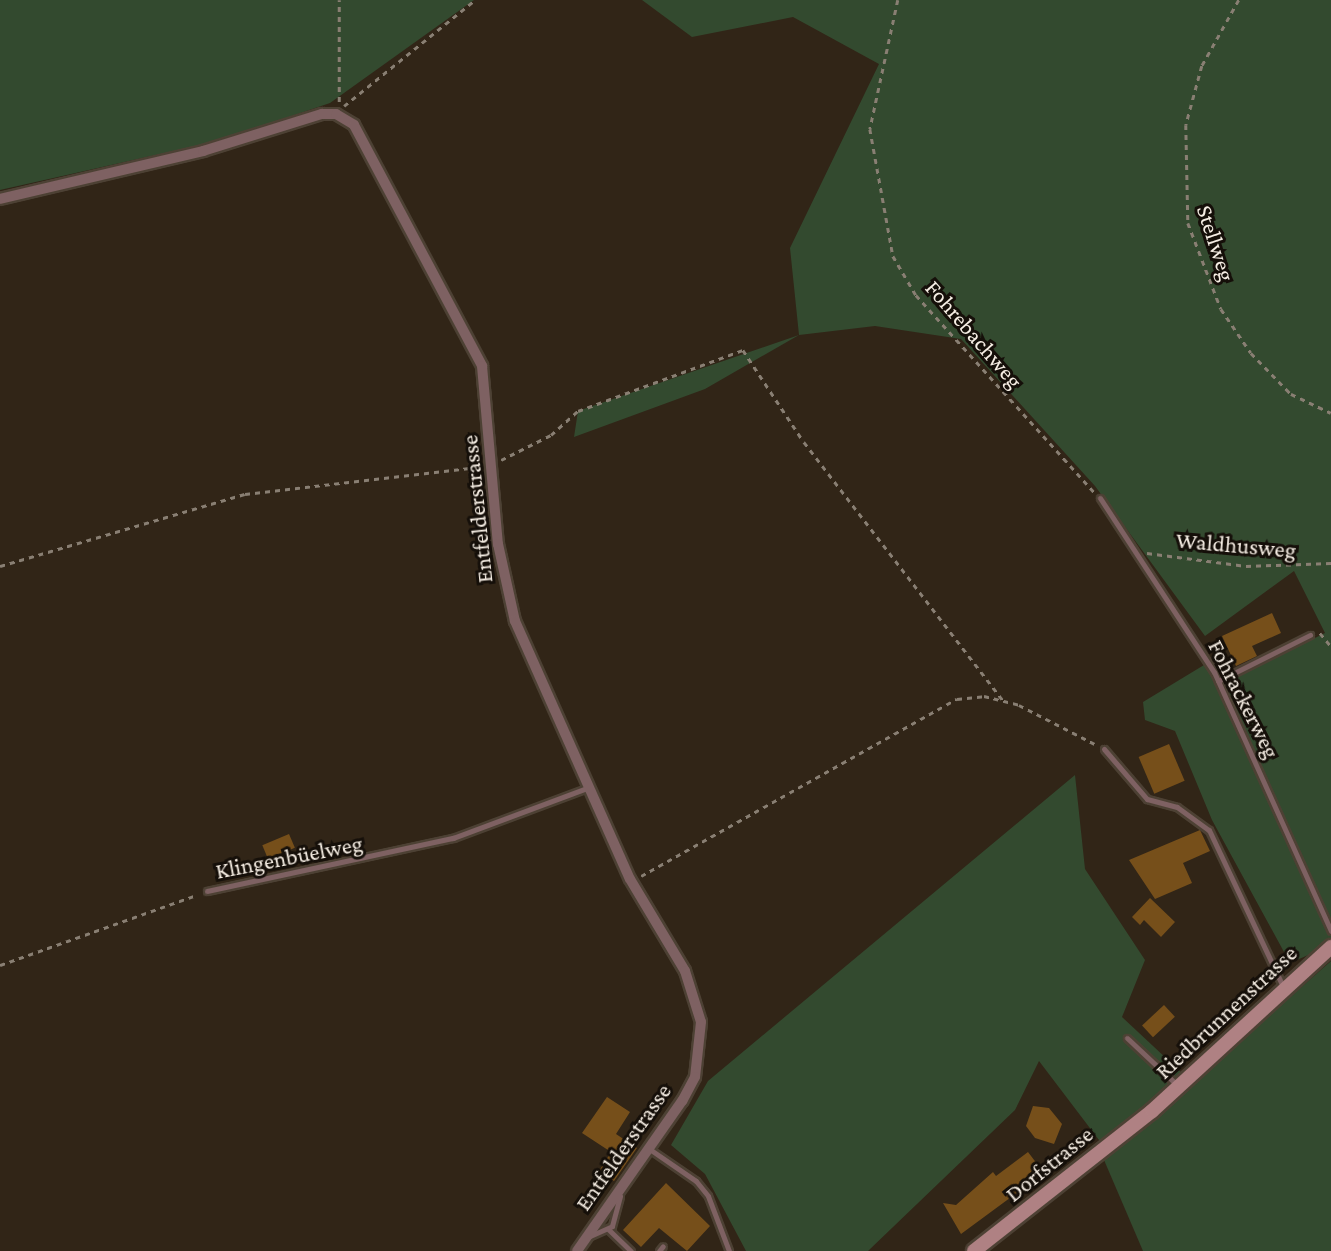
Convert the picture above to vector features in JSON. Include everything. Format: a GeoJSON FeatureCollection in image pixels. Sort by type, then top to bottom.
{"type":"FeatureCollection","features":[{"type":"Feature","properties":{"kind":"street"},"geometry":{"type":"LineString","coordinates":[[0,199],[336,114]]}},
{"type":"Feature","properties":{"kind":"street","name":"Entfelderstrasse"},"geometry":{"type":"LineString","coordinates":[[336,114],[354,125],[482,366],[498,544],[515,621],[587,788],[630,879],[685,971],[701,1022],[695,1077],[577,1251]]}},
{"type":"Feature","properties":{"kind":"street","name":"Riedbrunnenstrasse"},"geometry":{"type":"LineString","coordinates":[[1152,1111],[1331,947]]}},
{"type":"Feature","properties":{"kind":"street","name":"Dorfstrasse"},"geometry":{"type":"LineString","coordinates":[[974,1251],[1152,1111]]}},
{"type":"Feature","properties":{"kind":"lane","name":"Fohrackerweg"},"geometry":{"type":"LineString","coordinates":[[1100,498],[1139,551],[1218,681],[1328,913],[1331,931]]}},
{"type":"Feature","properties":{"kind":"lane"},"geometry":{"type":"LineString","coordinates":[[1218,681],[1310,635]]}},
{"type":"Feature","properties":{"kind":"lane"},"geometry":{"type":"LineString","coordinates":[[1104,749],[1147,799],[1177,807],[1209,830],[1284,989]]}},
{"type":"Feature","properties":{"kind":"lane","name":"Klingenbüelweg"},"geometry":{"type":"LineString","coordinates":[[207,891],[453,838],[587,788]]}},
{"type":"Feature","properties":{"kind":"lane"},"geometry":{"type":"LineString","coordinates":[[1127,1038],[1179,1087]]}},
{"type":"Feature","properties":{"kind":"lane"},"geometry":{"type":"LineString","coordinates":[[648,1148],[696,1181],[708,1196],[729,1251]]}},
{"type":"Feature","properties":{"kind":"lane"},"geometry":{"type":"LineString","coordinates":[[587,1237],[608,1229],[618,1218],[620,1188]]}},
{"type":"Feature","properties":{"kind":"lane"},"geometry":{"type":"LineString","coordinates":[[608,1229],[631,1251]]}},
{"type":"Feature","properties":{"kind":"path"},"geometry":{"type":"LineString","coordinates":[[336,114],[339,0]]}},
{"type":"Feature","properties":{"kind":"path"},"geometry":{"type":"LineString","coordinates":[[336,114],[474,0]]}},
{"type":"Feature","properties":{"kind":"path","name":"Fohrebachweg"},"geometry":{"type":"LineString","coordinates":[[898,0],[870,129],[893,256],[916,295],[1100,498]]}},
{"type":"Feature","properties":{"kind":"path","name":"Stellweg"},"geometry":{"type":"LineString","coordinates":[[1239,0],[1202,66],[1186,125],[1188,223],[1221,309],[1251,353],[1291,394],[1331,414]]}},
{"type":"Feature","properties":{"kind":"path"},"geometry":{"type":"LineString","coordinates":[[0,566],[245,494],[492,465],[551,435],[578,411],[743,350],[804,442],[1003,700]]}},
{"type":"Feature","properties":{"kind":"path","name":"Waldhusweg"},"geometry":{"type":"LineString","coordinates":[[1139,551],[1246,566],[1331,564]]}},
{"type":"Feature","properties":{"kind":"path"},"geometry":{"type":"LineString","coordinates":[[1310,635],[1321,633],[1331,646]]}},
{"type":"Feature","properties":{"kind":"path"},"geometry":{"type":"LineString","coordinates":[[630,879],[657,871],[933,709],[957,699],[1003,700],[1104,749]]}},
{"type":"Feature","properties":{"kind":"path","name":"Klingenbüelweg"},"geometry":{"type":"LineString","coordinates":[[0,965],[207,891]]}},
{"type":"Feature","properties":{"kind":"green space"},"geometry":{"type":"Polygon","coordinates":[[[0,0],[474,0],[330,103],[218,141],[0,190],[0,0]]]}},
{"type":"Feature","properties":{"kind":"green space"},"geometry":{"type":"Polygon","coordinates":[[[642,0],[1331,0],[1331,945],[1290,963],[1212,820],[1175,731],[1145,720],[1143,702],[1204,665],[1226,682],[1325,633],[1294,571],[1205,636],[1095,486],[961,339],[875,326],[799,335],[790,248],[879,64],[793,17],[692,37],[642,0]]]}},
{"type":"Feature","properties":{"kind":"green space"},"geometry":{"type":"Polygon","coordinates":[[[799,335],[705,389],[574,437],[578,411],[799,335]]]}},
{"type":"Feature","properties":{"kind":"green space"},"geometry":{"type":"Polygon","coordinates":[[[1075,775],[1085,869],[1145,960],[1122,1017],[1183,1074],[1102,1144],[1039,1061],[1015,1110],[868,1251],[746,1251],[705,1174],[671,1145],[708,1081],[1075,775]]]}},
{"type":"Feature","properties":{"kind":"green space"},"geometry":{"type":"Polygon","coordinates":[[[1331,961],[1331,1251],[1143,1251],[1104,1160],[1331,961]]]}},
{"type":"Feature","properties":{"kind":"building"},"geometry":{"type":"Polygon","coordinates":[[[1272,613],[1281,633],[1252,646],[1257,656],[1236,666],[1222,636],[1272,613]]]}},
{"type":"Feature","properties":{"kind":"building"},"geometry":{"type":"Polygon","coordinates":[[[1169,744],[1185,781],[1154,794],[1139,757],[1169,744]]]}},
{"type":"Feature","properties":{"kind":"building"},"geometry":{"type":"Polygon","coordinates":[[[1200,830],[1210,851],[1183,863],[1192,883],[1155,899],[1129,860],[1200,830]]]}},
{"type":"Feature","properties":{"kind":"building"},"geometry":{"type":"Polygon","coordinates":[[[289,834],[295,848],[268,859],[262,845],[289,834]]]}},
{"type":"Feature","properties":{"kind":"building"},"geometry":{"type":"Polygon","coordinates":[[[1150,898],[1175,922],[1161,937],[1144,920],[1140,925],[1132,917],[1150,898]]]}},
{"type":"Feature","properties":{"kind":"building"},"geometry":{"type":"Polygon","coordinates":[[[1164,1005],[1175,1017],[1153,1037],[1142,1025],[1164,1005]]]}},
{"type":"Feature","properties":{"kind":"building"},"geometry":{"type":"Polygon","coordinates":[[[607,1097],[630,1112],[616,1134],[637,1148],[614,1181],[599,1171],[611,1152],[582,1133],[607,1097]]]}},
{"type":"Feature","properties":{"kind":"building"},"geometry":{"type":"Polygon","coordinates":[[[1033,1106],[1049,1108],[1062,1124],[1054,1144],[1035,1138],[1026,1126],[1033,1106]]]}},
{"type":"Feature","properties":{"kind":"building"},"geometry":{"type":"Polygon","coordinates":[[[1028,1152],[1044,1173],[961,1234],[943,1203],[956,1205],[993,1172],[996,1176],[1028,1152]]]}},
{"type":"Feature","properties":{"kind":"building"},"geometry":{"type":"Polygon","coordinates":[[[666,1183],[710,1226],[687,1251],[659,1228],[641,1247],[623,1230],[666,1183]]]}}]}
